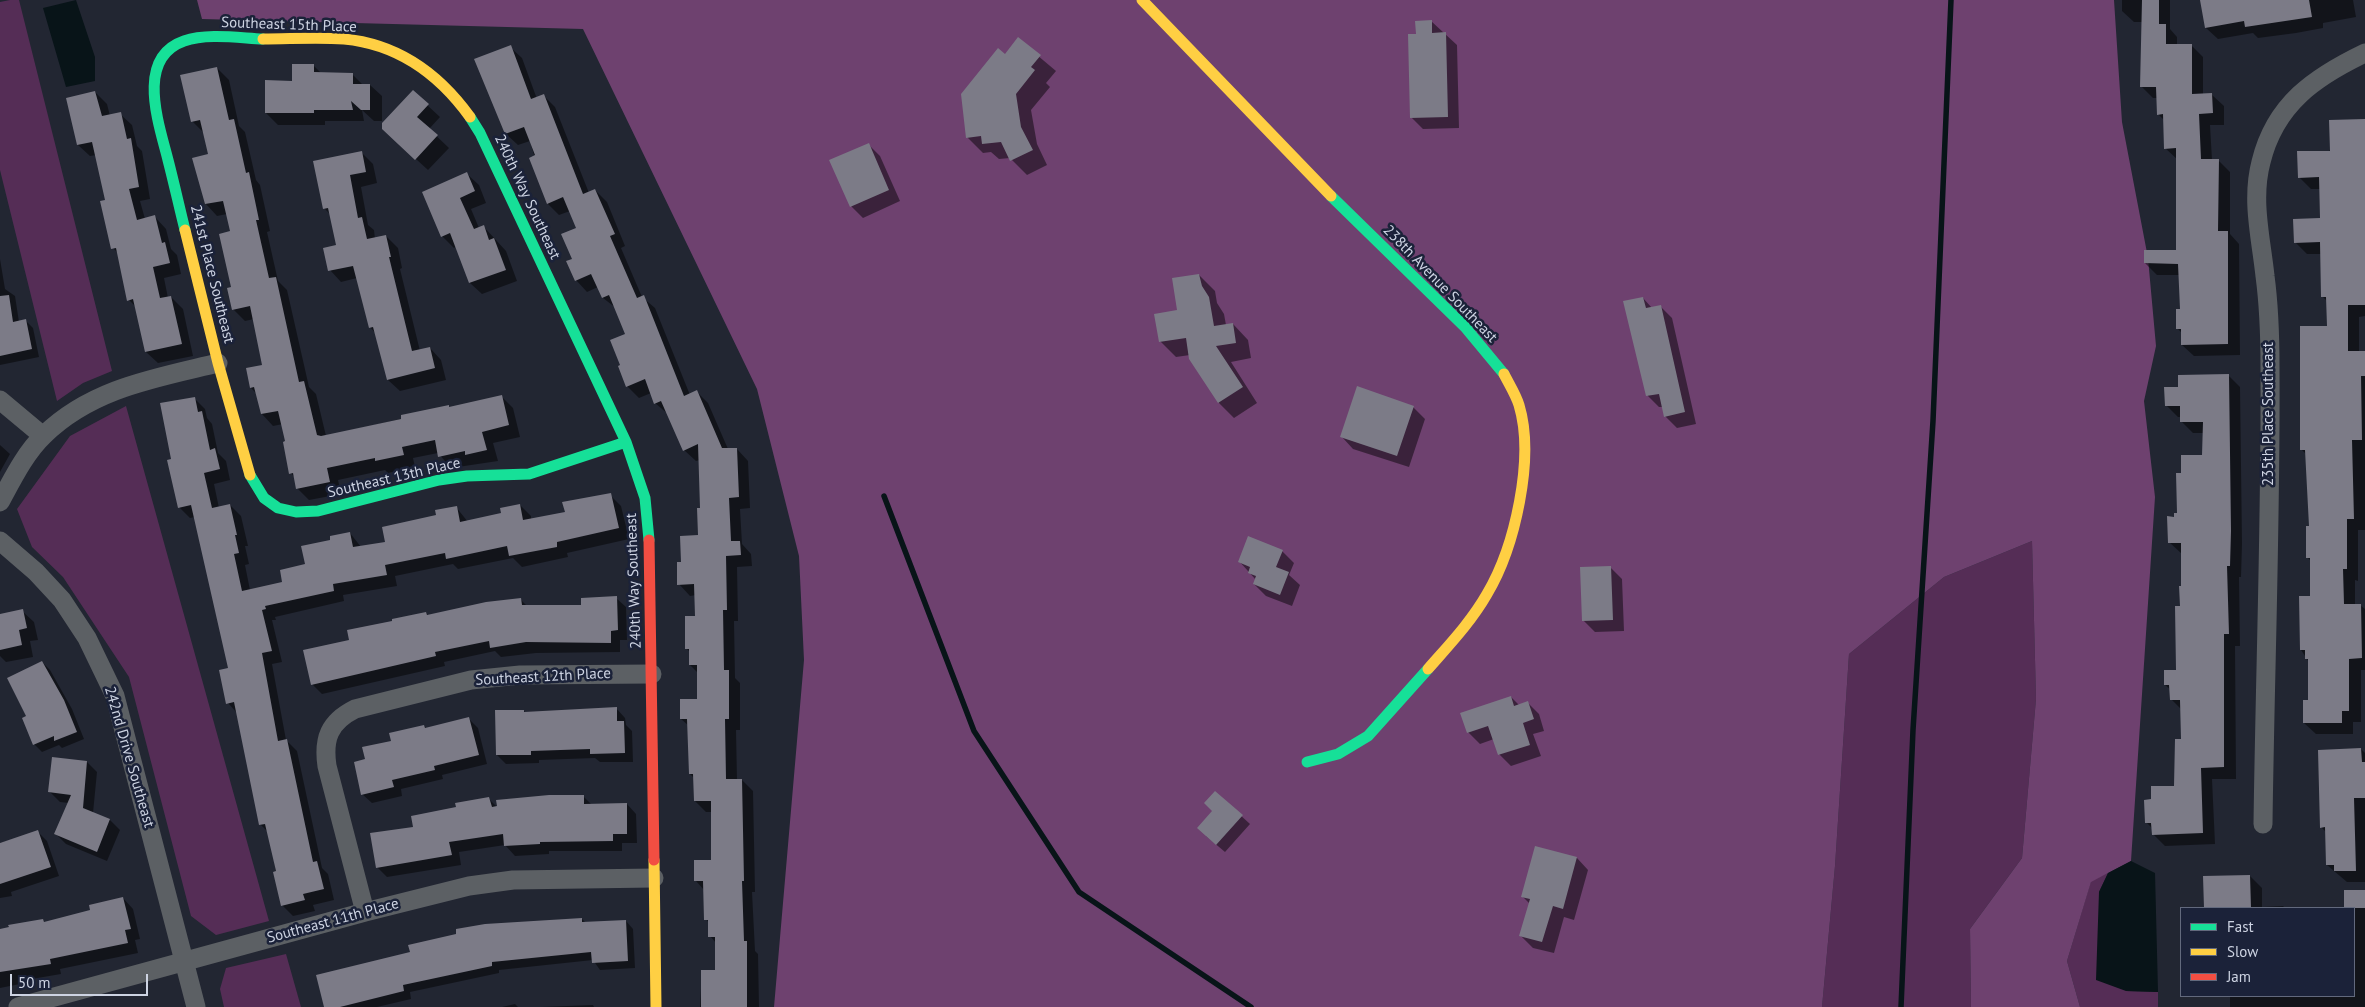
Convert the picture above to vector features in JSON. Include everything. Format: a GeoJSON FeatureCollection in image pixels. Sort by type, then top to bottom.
{"type":"FeatureCollection","features":[{"type":"Feature","properties":{"kind":"street","name":"238th Avenue Southeast"},"geometry":{"type":"LineString","coordinates":[[1142,0],[1299,164],[1465,327],[1504,374],[1519,404],[1524,429],[1522,486],[1516,522],[1502,562],[1488,593],[1467,624],[1368,736],[1338,754],[1307,762]]}},
{"type":"Feature","properties":{"kind":"street","name":"Southeast 15th Place"},"geometry":{"type":"LineString","coordinates":[[184,39],[352,40],[394,51],[417,64]]}},
{"type":"Feature","properties":{"kind":"street","name":"241st Place Southeast"},"geometry":{"type":"LineString","coordinates":[[184,39],[170,47],[161,59],[154,76],[153,93],[218,364],[251,480],[259,494],[270,504],[284,510]]}},
{"type":"Feature","properties":{"kind":"street","name":"235th Place Southeast"},"geometry":{"type":"LineString","coordinates":[[2263,824],[2270,366],[2266,278],[2256,204],[2257,183],[2261,161],[2270,139],[2293,100],[2330,70],[2365,54]]}},
{"type":"Feature","properties":{"kind":"street","name":"240th Way Southeast"},"geometry":{"type":"LineString","coordinates":[[417,64],[454,95],[480,133],[626,442],[644,498],[648,524],[652,674],[656,1007]]}},
{"type":"Feature","properties":{"kind":"street"},"geometry":{"type":"LineString","coordinates":[[0,502],[15,475],[43,436],[72,411],[103,394],[130,384],[218,364]]}},
{"type":"Feature","properties":{"kind":"street"},"geometry":{"type":"LineString","coordinates":[[0,400],[43,436]]}},
{"type":"Feature","properties":{"kind":"street","name":"Southeast 13th Place"},"geometry":{"type":"LineString","coordinates":[[284,510],[300,513],[318,511],[438,480],[467,476],[529,474],[626,442]]}},
{"type":"Feature","properties":{"kind":"street","name":"242nd Drive Southeast"},"geometry":{"type":"LineString","coordinates":[[0,541],[36,572],[62,600],[87,638],[112,690],[196,1007]]}},
{"type":"Feature","properties":{"kind":"street","name":"Southeast 12th Place"},"geometry":{"type":"LineString","coordinates":[[365,912],[324,748],[328,734],[346,714],[355,709],[471,680],[520,675],[652,674]]}},
{"type":"Feature","properties":{"kind":"street","name":"Southeast 11th Place"},"geometry":{"type":"LineString","coordinates":[[18,1007],[365,912],[469,886],[513,880],[654,878]]}},
{"type":"Feature","properties":{"kind":"shaded area"},"geometry":{"type":"Polygon","coordinates":[[[19,0],[112,371],[83,383],[57,401],[0,170],[0,2],[19,0]]]}},
{"type":"Feature","properties":{"kind":"shaded area"},"geometry":{"type":"Polygon","coordinates":[[[76,0],[95,57],[95,81],[66,87],[43,8],[76,0]]]}},
{"type":"Feature","properties":{"kind":"shaded area"},"geometry":{"type":"Polygon","coordinates":[[[197,0],[2114,0],[2122,122],[2148,258],[2156,346],[2144,401],[2155,497],[2131,861],[2091,882],[2067,961],[2080,1007],[1971,1007],[1970,929],[2022,858],[2036,699],[2032,541],[1944,577],[1849,654],[1835,866],[1822,1007],[774,1007],[804,660],[799,556],[757,389],[583,29],[202,19],[197,0]]]}},
{"type":"Feature","properties":{"kind":"shaded area"},"geometry":{"type":"Polygon","coordinates":[[[126,406],[269,921],[216,935],[191,916],[129,677],[63,577],[32,547],[17,509],[70,436],[126,406]]]}},
{"type":"Feature","properties":{"kind":"shaded area"},"geometry":{"type":"Polygon","coordinates":[[[2032,541],[2036,699],[2022,858],[1970,929],[1971,1007],[1822,1007],[1835,866],[1849,654],[1944,577],[2032,541]]]}},
{"type":"Feature","properties":{"kind":"shaded area"},"geometry":{"type":"Polygon","coordinates":[[[2131,861],[2155,873],[2158,992],[2126,991],[2096,980],[2099,892],[2108,873],[2131,861]]]}},
{"type":"Feature","properties":{"kind":"shaded area"},"geometry":{"type":"Polygon","coordinates":[[[2108,873],[2099,892],[2126,991],[2158,992],[2158,1007],[2080,1007],[2067,961],[2091,881],[2108,873]]]}},
{"type":"Feature","properties":{"kind":"shaded area"},"geometry":{"type":"Polygon","coordinates":[[[286,954],[301,1007],[224,1007],[220,989],[226,968],[286,954]]]}},
{"type":"Feature","properties":{"kind":"building"},"geometry":{"type":"Polygon","coordinates":[[[2142,0],[2159,0],[2159,24],[2166,24],[2166,44],[2192,44],[2192,94],[2212,93],[2213,113],[2199,114],[2201,159],[2219,159],[2218,231],[2228,231],[2228,344],[2181,345],[2181,329],[2176,329],[2176,309],[2180,309],[2178,264],[2144,263],[2144,250],[2176,250],[2176,148],[2164,149],[2163,114],[2157,115],[2156,87],[2140,87],[2142,0]]]}},
{"type":"Feature","properties":{"kind":"building"},"geometry":{"type":"Polygon","coordinates":[[[2200,0],[2309,0],[2312,17],[2245,27],[2244,21],[2205,28],[2200,0]]]}},
{"type":"Feature","properties":{"kind":"building"},"geometry":{"type":"Polygon","coordinates":[[[1432,20],[1432,33],[1446,32],[1448,117],[1410,118],[1408,34],[1416,34],[1415,21],[1432,20]]]}},
{"type":"Feature","properties":{"kind":"building"},"geometry":{"type":"Polygon","coordinates":[[[1018,37],[1041,55],[1031,67],[1035,70],[1016,94],[1021,127],[1033,150],[1010,161],[1001,142],[982,144],[981,136],[966,138],[961,94],[998,48],[1005,54],[1018,37]]]}},
{"type":"Feature","properties":{"kind":"building"},"geometry":{"type":"Polygon","coordinates":[[[511,45],[531,99],[544,94],[583,194],[595,189],[615,234],[610,236],[637,298],[644,295],[684,396],[697,390],[722,448],[737,448],[739,497],[729,498],[731,541],[740,541],[741,555],[726,556],[727,610],[723,610],[724,670],[729,670],[729,719],[725,719],[726,779],[742,779],[744,881],[742,881],[744,941],[747,941],[747,1007],[701,1007],[701,970],[715,970],[715,937],[708,937],[708,920],[704,920],[703,881],[694,881],[694,860],[711,860],[711,801],[694,801],[693,774],[689,774],[687,719],[680,719],[680,699],[697,699],[697,665],[689,665],[689,649],[685,649],[685,616],[695,616],[694,584],[677,585],[677,562],[681,562],[680,536],[698,535],[697,508],[700,508],[698,444],[683,451],[661,401],[654,404],[645,379],[626,387],[610,340],[625,334],[609,295],[602,298],[591,274],[575,281],[566,261],[572,259],[561,234],[576,228],[563,197],[547,204],[529,158],[535,155],[524,127],[505,134],[474,59],[511,45]]]}},
{"type":"Feature","properties":{"kind":"building"},"geometry":{"type":"Polygon","coordinates":[[[292,64],[314,64],[314,72],[353,73],[353,84],[370,84],[370,110],[361,110],[351,101],[353,110],[314,110],[314,113],[265,113],[265,80],[292,81],[292,64]]]}},
{"type":"Feature","properties":{"kind":"building"},"geometry":{"type":"Polygon","coordinates":[[[217,67],[229,120],[234,119],[246,173],[249,172],[259,220],[256,220],[269,278],[276,277],[299,382],[304,381],[317,435],[321,436],[401,419],[401,415],[502,395],[509,425],[482,432],[487,450],[465,455],[465,451],[438,457],[435,440],[402,447],[404,455],[375,461],[375,458],[327,468],[330,482],[296,489],[293,473],[289,474],[283,442],[285,441],[278,411],[261,414],[254,387],[250,388],[246,368],[262,365],[250,306],[232,310],[227,288],[231,287],[219,234],[230,231],[223,201],[205,204],[192,158],[208,154],[200,120],[191,122],[180,75],[217,67]]]}},
{"type":"Feature","properties":{"kind":"building"},"geometry":{"type":"Polygon","coordinates":[[[413,90],[429,104],[417,117],[438,135],[415,160],[382,129],[382,123],[413,90]]]}},
{"type":"Feature","properties":{"kind":"building"},"geometry":{"type":"Polygon","coordinates":[[[95,91],[102,116],[121,112],[127,139],[131,138],[139,187],[129,189],[137,220],[155,215],[162,243],[165,242],[170,263],[153,267],[160,298],[171,296],[182,344],[145,352],[133,299],[127,301],[116,248],[111,249],[100,201],[105,200],[92,142],[77,145],[66,98],[95,91]]]}},
{"type":"Feature","properties":{"kind":"building"},"geometry":{"type":"Polygon","coordinates":[[[2365,119],[2365,305],[2348,305],[2348,351],[2365,351],[2365,376],[2361,376],[2362,440],[2352,440],[2354,519],[2347,519],[2347,569],[2343,569],[2344,604],[2361,604],[2362,658],[2349,659],[2349,711],[2342,711],[2342,723],[2303,723],[2303,700],[2308,700],[2308,659],[2305,659],[2305,650],[2300,650],[2299,596],[2310,596],[2310,558],[2306,558],[2306,526],[2309,526],[2305,450],[2300,450],[2300,326],[2327,326],[2326,297],[2321,297],[2320,242],[2294,243],[2293,219],[2320,218],[2319,177],[2298,178],[2297,151],[2330,151],[2329,120],[2365,119]]]}},
{"type":"Feature","properties":{"kind":"building"},"geometry":{"type":"Polygon","coordinates":[[[869,143],[889,190],[850,207],[829,160],[869,143]]]}},
{"type":"Feature","properties":{"kind":"building"},"geometry":{"type":"Polygon","coordinates":[[[362,151],[366,172],[350,175],[358,218],[362,217],[367,239],[386,235],[391,257],[389,257],[412,351],[430,347],[435,368],[387,380],[373,327],[369,328],[353,266],[328,271],[323,248],[336,245],[328,208],[323,209],[313,161],[362,151]]]}},
{"type":"Feature","properties":{"kind":"building"},"geometry":{"type":"Polygon","coordinates":[[[467,172],[475,191],[460,198],[474,229],[484,225],[489,240],[494,238],[506,270],[469,283],[450,233],[441,237],[422,192],[467,172]]]}},
{"type":"Feature","properties":{"kind":"building"},"geometry":{"type":"Polygon","coordinates":[[[1199,274],[1202,286],[1209,297],[1214,326],[1233,323],[1236,343],[1216,346],[1243,387],[1218,403],[1189,359],[1186,338],[1159,342],[1154,314],[1177,310],[1172,278],[1199,274]]]}},
{"type":"Feature","properties":{"kind":"building"},"geometry":{"type":"Polygon","coordinates":[[[9,295],[13,322],[26,319],[32,349],[0,356],[0,296],[9,295]]]}},
{"type":"Feature","properties":{"kind":"building"},"geometry":{"type":"Polygon","coordinates":[[[1643,297],[1646,308],[1661,305],[1685,412],[1664,417],[1659,394],[1646,396],[1623,301],[1643,297]]]}},
{"type":"Feature","properties":{"kind":"building"},"geometry":{"type":"Polygon","coordinates":[[[2229,374],[2231,531],[2230,566],[2227,566],[2229,634],[2224,634],[2224,767],[2201,768],[2203,833],[2152,835],[2151,823],[2145,823],[2144,800],[2151,799],[2151,786],[2174,786],[2175,739],[2181,739],[2180,700],[2170,700],[2169,685],[2164,685],[2164,670],[2176,670],[2175,606],[2180,606],[2179,586],[2181,586],[2181,543],[2168,543],[2167,516],[2174,517],[2174,513],[2177,513],[2176,473],[2181,473],[2181,455],[2202,455],[2203,422],[2180,422],[2180,406],[2165,406],[2164,387],[2178,387],[2178,375],[2229,374]]]}},
{"type":"Feature","properties":{"kind":"building"},"geometry":{"type":"Polygon","coordinates":[[[1357,386],[1414,406],[1397,456],[1340,437],[1357,386]]]}},
{"type":"Feature","properties":{"kind":"building"},"geometry":{"type":"Polygon","coordinates":[[[195,397],[198,412],[202,411],[210,450],[215,448],[220,469],[204,473],[212,508],[230,504],[239,553],[234,554],[242,591],[282,582],[280,570],[305,564],[301,546],[330,540],[330,536],[350,532],[353,547],[385,542],[382,527],[436,515],[435,510],[457,506],[460,522],[501,513],[500,508],[520,504],[523,520],[565,512],[562,502],[611,493],[619,528],[557,542],[557,547],[509,556],[507,546],[446,559],[445,553],[385,565],[387,575],[333,584],[334,591],[265,606],[266,609],[262,610],[272,651],[262,653],[278,741],[287,739],[313,862],[317,861],[324,889],[303,894],[305,900],[281,906],[273,872],[276,871],[265,824],[259,825],[234,702],[226,704],[219,670],[228,668],[191,505],[178,508],[167,460],[171,459],[160,403],[195,397]]]}},
{"type":"Feature","properties":{"kind":"building"},"geometry":{"type":"Polygon","coordinates":[[[1248,536],[1283,550],[1276,567],[1289,572],[1280,595],[1253,584],[1256,576],[1248,573],[1250,567],[1238,562],[1248,536]]]}},
{"type":"Feature","properties":{"kind":"building"},"geometry":{"type":"Polygon","coordinates":[[[1611,566],[1613,620],[1582,621],[1580,567],[1611,566]]]}},
{"type":"Feature","properties":{"kind":"building"},"geometry":{"type":"Polygon","coordinates":[[[617,596],[618,630],[611,631],[611,643],[526,642],[490,648],[489,641],[435,652],[436,656],[311,685],[303,650],[349,640],[347,630],[426,612],[427,615],[486,602],[521,598],[522,605],[581,605],[581,598],[617,596]]]}},
{"type":"Feature","properties":{"kind":"building"},"geometry":{"type":"Polygon","coordinates":[[[23,609],[27,628],[19,630],[22,645],[0,650],[0,614],[23,609]]]}},
{"type":"Feature","properties":{"kind":"building"},"geometry":{"type":"Polygon","coordinates":[[[42,661],[64,700],[77,732],[54,741],[54,736],[33,745],[22,718],[26,716],[7,678],[42,661]]]}},
{"type":"Feature","properties":{"kind":"building"},"geometry":{"type":"Polygon","coordinates":[[[1511,696],[1514,706],[1528,701],[1534,719],[1523,723],[1530,745],[1498,755],[1488,726],[1467,733],[1460,713],[1511,696]]]}},
{"type":"Feature","properties":{"kind":"building"},"geometry":{"type":"Polygon","coordinates":[[[617,707],[617,721],[624,721],[625,753],[590,754],[590,749],[531,751],[531,755],[496,755],[495,710],[524,710],[524,712],[617,707]]]}},
{"type":"Feature","properties":{"kind":"building"},"geometry":{"type":"Polygon","coordinates":[[[469,717],[479,755],[434,766],[435,770],[392,780],[394,787],[361,795],[354,762],[365,759],[362,747],[391,741],[389,733],[424,725],[425,728],[469,717]]]}},
{"type":"Feature","properties":{"kind":"building"},"geometry":{"type":"Polygon","coordinates":[[[2361,748],[2362,762],[2365,762],[2365,798],[2354,798],[2356,871],[2334,871],[2334,865],[2326,865],[2325,827],[2320,828],[2318,750],[2361,748]]]}},
{"type":"Feature","properties":{"kind":"building"},"geometry":{"type":"Polygon","coordinates":[[[52,757],[87,761],[83,808],[110,819],[97,852],[54,834],[71,795],[48,792],[52,757]]]}},
{"type":"Feature","properties":{"kind":"building"},"geometry":{"type":"Polygon","coordinates":[[[1215,791],[1243,815],[1216,845],[1197,828],[1212,811],[1204,803],[1215,791]]]}},
{"type":"Feature","properties":{"kind":"building"},"geometry":{"type":"Polygon","coordinates":[[[549,795],[584,795],[584,804],[627,803],[627,834],[613,834],[613,841],[540,842],[540,844],[504,846],[503,834],[449,842],[452,855],[376,868],[370,833],[413,827],[411,816],[456,807],[455,803],[489,797],[492,807],[497,806],[496,800],[549,795]]]}},
{"type":"Feature","properties":{"kind":"building"},"geometry":{"type":"Polygon","coordinates":[[[38,830],[51,867],[0,884],[0,843],[38,830]]]}},
{"type":"Feature","properties":{"kind":"building"},"geometry":{"type":"Polygon","coordinates":[[[1535,846],[1577,857],[1563,909],[1553,906],[1542,942],[1519,936],[1530,899],[1521,897],[1535,846]]]}},
{"type":"Feature","properties":{"kind":"building"},"geometry":{"type":"Polygon","coordinates":[[[2250,875],[2251,907],[2204,907],[2203,876],[2250,875]]]}},
{"type":"Feature","properties":{"kind":"building"},"geometry":{"type":"Polygon","coordinates":[[[2344,890],[2365,890],[2365,908],[2344,907],[2344,890]]]}},
{"type":"Feature","properties":{"kind":"building"},"geometry":{"type":"Polygon","coordinates":[[[123,897],[131,929],[125,930],[128,943],[50,959],[51,964],[0,972],[0,929],[9,927],[8,925],[43,919],[44,922],[90,910],[89,905],[123,897]]]}},
{"type":"Feature","properties":{"kind":"building"},"geometry":{"type":"Polygon","coordinates":[[[582,918],[582,922],[626,920],[628,961],[592,963],[591,952],[492,962],[492,966],[403,985],[404,991],[340,1007],[324,1007],[316,975],[410,952],[408,945],[456,934],[456,929],[485,924],[582,918]]]}},
{"type":"Feature","properties":{"kind":"waterway"},"geometry":{"type":"LineString","coordinates":[[1901,1007],[1913,730],[1933,421],[1951,0]]}},
{"type":"Feature","properties":{"kind":"waterway"},"geometry":{"type":"LineString","coordinates":[[884,496],[974,731],[1079,892],[1251,1007]]}},
{"type":"Feature","properties":{"kind":"traffic: fast"},"geometry":{"type":"LineString","coordinates":[[185,230],[156,111],[155,77],[160,62],[169,50],[184,41],[203,37],[263,39]]}},
{"type":"Feature","properties":{"kind":"traffic: fast"},"geometry":{"type":"LineString","coordinates":[[470,117],[480,133],[626,442],[645,498],[649,540]]}},
{"type":"Feature","properties":{"kind":"traffic: fast"},"geometry":{"type":"LineString","coordinates":[[1331,196],[1465,327],[1504,374]]}},
{"type":"Feature","properties":{"kind":"traffic: fast"},"geometry":{"type":"LineString","coordinates":[[250,475],[264,498],[278,508],[296,512],[318,511],[439,480],[467,476],[529,474],[626,442]]}},
{"type":"Feature","properties":{"kind":"traffic: fast"},"geometry":{"type":"LineString","coordinates":[[1307,762],[1338,754],[1368,736],[1428,669]]}},
{"type":"Feature","properties":{"kind":"traffic: slow"},"geometry":{"type":"LineString","coordinates":[[1142,0],[1331,196]]}},
{"type":"Feature","properties":{"kind":"traffic: slow"},"geometry":{"type":"LineString","coordinates":[[263,39],[344,39],[382,47],[415,64],[430,75],[445,87],[470,117]]}},
{"type":"Feature","properties":{"kind":"traffic: slow"},"geometry":{"type":"LineString","coordinates":[[185,230],[218,363],[250,475]]}},
{"type":"Feature","properties":{"kind":"traffic: slow"},"geometry":{"type":"LineString","coordinates":[[1428,669],[1467,624],[1481,604],[1497,575],[1514,528],[1520,502],[1525,450],[1518,401],[1504,374]]}},
{"type":"Feature","properties":{"kind":"traffic: slow"},"geometry":{"type":"LineString","coordinates":[[654,860],[656,1007]]}},
{"type":"Feature","properties":{"kind":"traffic: jam"},"geometry":{"type":"LineString","coordinates":[[649,540],[654,860]]}}]}
